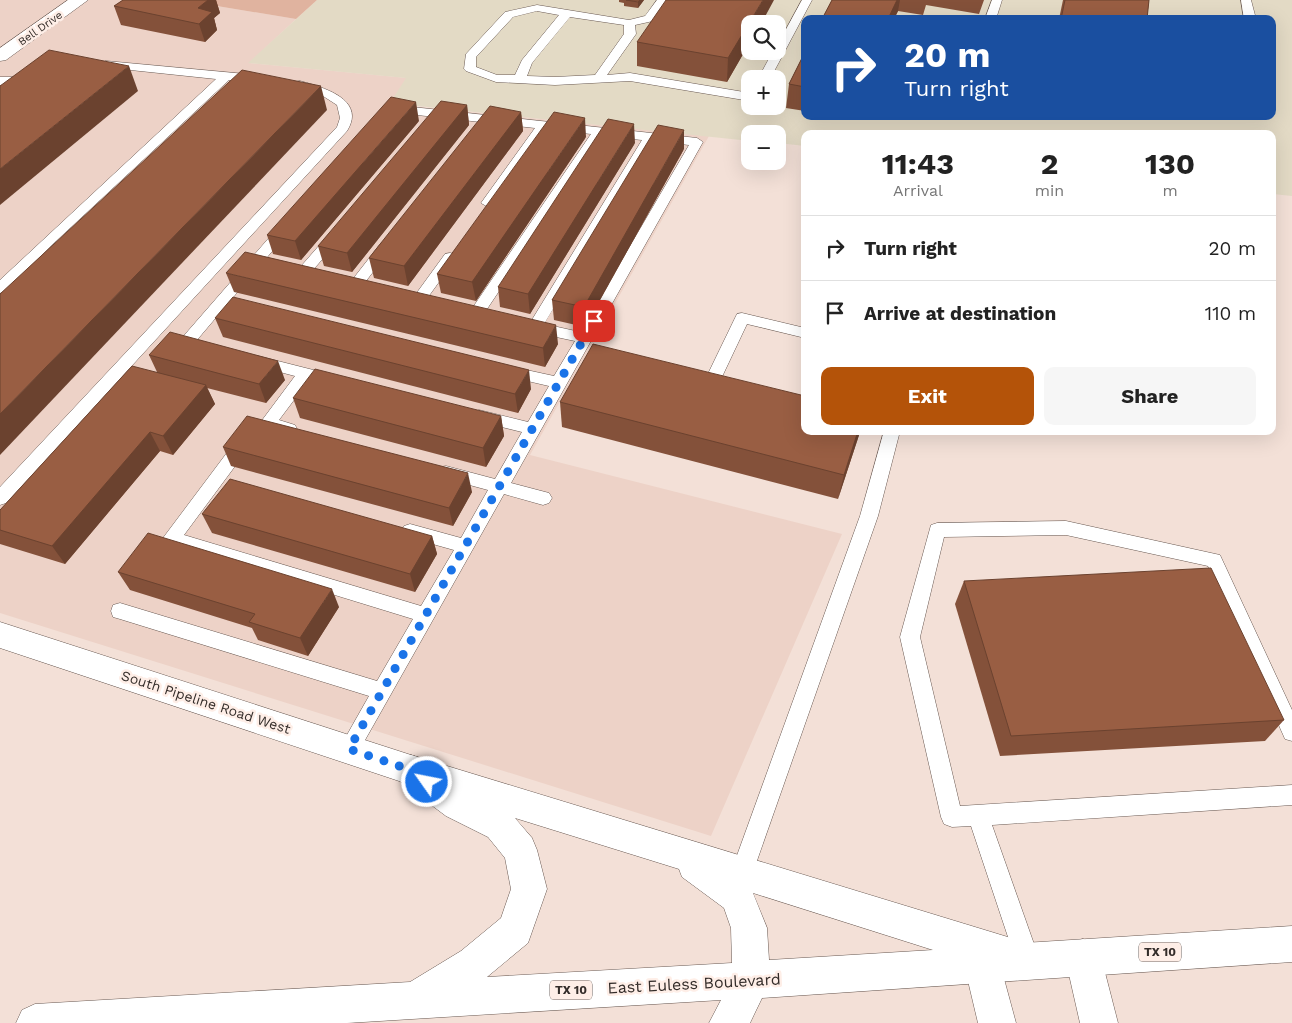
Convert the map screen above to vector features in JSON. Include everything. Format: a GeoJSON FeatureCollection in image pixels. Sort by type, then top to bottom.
{"type":"FeatureCollection","features":[{"type":"Feature","properties":{"kind":"main road","name":"Bell Drive"},"geometry":{"type":"LineString","coordinates":[[0,56],[79,0]]}},
{"type":"Feature","properties":{"kind":"main road","name":"South Pipeline Road West"},"geometry":{"type":"LineString","coordinates":[[0,635],[411,770],[1028,962]]}},
{"type":"Feature","properties":{"kind":"main road"},"geometry":{"type":"LineString","coordinates":[[411,770],[458,805],[500,826],[520,850],[528,889],[515,930],[474,964],[416,1000]]}},
{"type":"Feature","properties":{"kind":"main road"},"geometry":{"type":"LineString","coordinates":[[673,850],[737,896],[749,928],[751,980],[734,1015],[728,1023]]}},
{"type":"Feature","properties":{"kind":"main road","name":"East Euless Boulevard"},"geometry":{"type":"LineString","coordinates":[[35,1023],[751,980],[1292,944]]}},
{"type":"Feature","properties":{"kind":"main road"},"geometry":{"type":"LineString","coordinates":[[1083,957],[1099,1023]]}},
{"type":"Feature","properties":{"kind":"main road"},"geometry":{"type":"LineString","coordinates":[[982,964],[997,1023]]}},
{"type":"Feature","properties":{"kind":"lane"},"geometry":{"type":"LineString","coordinates":[[662,0],[649,19],[629,23],[538,8],[509,14],[470,56],[470,69],[496,78],[555,81],[630,77],[741,96]]}},
{"type":"Feature","properties":{"kind":"lane"},"geometry":{"type":"LineString","coordinates":[[769,70],[807,0]]}},
{"type":"Feature","properties":{"kind":"lane"},"geometry":{"type":"LineString","coordinates":[[991,15],[996,0]]}},
{"type":"Feature","properties":{"kind":"lane"},"geometry":{"type":"LineString","coordinates":[[1246,0],[1249,15]]}},
{"type":"Feature","properties":{"kind":"lane"},"geometry":{"type":"LineString","coordinates":[[520,79],[526,62],[567,13]]}},
{"type":"Feature","properties":{"kind":"lane"},"geometry":{"type":"LineString","coordinates":[[598,79],[630,34],[629,23]]}},
{"type":"Feature","properties":{"kind":"lane"},"geometry":{"type":"LineString","coordinates":[[92,63],[273,80]]}},
{"type":"Feature","properties":{"kind":"lane"},"geometry":{"type":"LineString","coordinates":[[0,81],[18,80],[39,64]]}},
{"type":"Feature","properties":{"kind":"lane"},"geometry":{"type":"LineString","coordinates":[[0,288],[51,238],[226,76]]}},
{"type":"Feature","properties":{"kind":"lane"},"geometry":{"type":"LineString","coordinates":[[0,498],[343,128],[347,120],[347,112],[342,103],[319,90],[291,83]]}},
{"type":"Feature","properties":{"kind":"lane"},"geometry":{"type":"LineString","coordinates":[[349,749],[697,142],[392,108],[385,116]]}},
{"type":"Feature","properties":{"kind":"lane"},"geometry":{"type":"LineString","coordinates":[[426,128],[438,114]]}},
{"type":"Feature","properties":{"kind":"lane"},"geometry":{"type":"LineString","coordinates":[[473,134],[484,119]]}},
{"type":"Feature","properties":{"kind":"lane"},"geometry":{"type":"LineString","coordinates":[[481,213],[544,125]]}},
{"type":"Feature","properties":{"kind":"lane"},"geometry":{"type":"LineString","coordinates":[[476,314],[600,131]]}},
{"type":"Feature","properties":{"kind":"lane"},"geometry":{"type":"LineString","coordinates":[[535,327],[650,137]]}},
{"type":"Feature","properties":{"kind":"lane"},"geometry":{"type":"LineString","coordinates":[[214,350],[186,343],[299,213]]}},
{"type":"Feature","properties":{"kind":"lane"},"geometry":{"type":"LineString","coordinates":[[302,276],[345,224]]}},
{"type":"Feature","properties":{"kind":"lane"},"geometry":{"type":"LineString","coordinates":[[354,287],[395,233]]}},
{"type":"Feature","properties":{"kind":"lane"},"geometry":{"type":"LineString","coordinates":[[418,301],[458,245]]}},
{"type":"Feature","properties":{"kind":"lane"},"geometry":{"type":"LineString","coordinates":[[253,265],[319,279]]}},
{"type":"Feature","properties":{"kind":"lane"},"geometry":{"type":"LineString","coordinates":[[336,283],[372,291]]}},
{"type":"Feature","properties":{"kind":"lane"},"geometry":{"type":"LineString","coordinates":[[400,297],[438,305]]}},
{"type":"Feature","properties":{"kind":"lane"},"geometry":{"type":"LineString","coordinates":[[222,301],[242,306]]}},
{"type":"Feature","properties":{"kind":"lane"},"geometry":{"type":"LineString","coordinates":[[457,310],[493,318]]}},
{"type":"Feature","properties":{"kind":"lane"},"geometry":{"type":"LineString","coordinates":[[740,389],[712,382],[742,318],[801,332]]}},
{"type":"Feature","properties":{"kind":"lane"},"geometry":{"type":"LineString","coordinates":[[518,323],[585,338]]}},
{"type":"Feature","properties":{"kind":"lane"},"geometry":{"type":"LineString","coordinates":[[242,357],[353,385]]}},
{"type":"Feature","properties":{"kind":"lane"},"geometry":{"type":"LineString","coordinates":[[491,367],[558,384]]}},
{"type":"Feature","properties":{"kind":"lane"},"geometry":{"type":"LineString","coordinates":[[268,423],[306,374]]}},
{"type":"Feature","properties":{"kind":"lane"},"geometry":{"type":"LineString","coordinates":[[466,413],[532,429]]}},
{"type":"Feature","properties":{"kind":"lane"},"geometry":{"type":"LineString","coordinates":[[305,433],[268,423],[259,423],[172,538],[426,615]]}},
{"type":"Feature","properties":{"kind":"lane"},"geometry":{"type":"LineString","coordinates":[[742,872],[869,516],[891,435]]}},
{"type":"Feature","properties":{"kind":"lane"},"geometry":{"type":"LineString","coordinates":[[434,469],[542,498]]}},
{"type":"Feature","properties":{"kind":"lane"},"geometry":{"type":"LineString","coordinates":[[216,478],[236,483]]}},
{"type":"Feature","properties":{"kind":"lane"},"geometry":{"type":"LineString","coordinates":[[398,528],[465,546]]}},
{"type":"Feature","properties":{"kind":"lane"},"geometry":{"type":"LineString","coordinates":[[1292,732],[1214,560],[1066,528],[938,530],[910,637],[952,817],[1292,795]]}},
{"type":"Feature","properties":{"kind":"lane"},"geometry":{"type":"LineString","coordinates":[[120,611],[382,691]]}},
{"type":"Feature","properties":{"kind":"lane"},"geometry":{"type":"LineString","coordinates":[[978,816],[1028,962]]}},
{"type":"Feature","properties":{"kind":"shaded area"},"geometry":{"type":"Polygon","coordinates":[[[0,0],[181,0],[296,19],[249,63],[407,78],[390,104],[709,136],[530,455],[842,534],[711,836],[0,613],[0,0]]]}},
{"type":"Feature","properties":{"kind":"shaded area"},"geometry":{"type":"Polygon","coordinates":[[[181,0],[317,0],[296,19],[181,0]]]}},
{"type":"Feature","properties":{"kind":"shaded area"},"geometry":{"type":"Polygon","coordinates":[[[317,0],[1292,0],[1292,196],[1276,194],[1276,130],[801,130],[801,146],[786,144],[786,125],[741,125],[741,140],[390,103],[406,78],[248,63],[317,0]]]}},
{"type":"Feature","properties":{"kind":"building"},"geometry":{"type":"Polygon","coordinates":[[[123,0],[208,0],[198,8],[212,12],[199,24],[114,6],[123,0]]]}},
{"type":"Feature","properties":{"kind":"building"},"geometry":{"type":"Polygon","coordinates":[[[666,0],[763,0],[754,15],[741,15],[741,36],[728,58],[637,42],[666,0]]]}},
{"type":"Feature","properties":{"kind":"building"},"geometry":{"type":"Polygon","coordinates":[[[832,0],[897,0],[890,15],[824,15],[832,0]]]}},
{"type":"Feature","properties":{"kind":"building"},"geometry":{"type":"Polygon","coordinates":[[[1065,0],[1149,0],[1147,15],[1062,15],[1065,0]]]}},
{"type":"Feature","properties":{"kind":"building"},"geometry":{"type":"Polygon","coordinates":[[[49,50],[129,66],[0,169],[0,86],[49,50]]]}},
{"type":"Feature","properties":{"kind":"building"},"geometry":{"type":"Polygon","coordinates":[[[801,60],[801,86],[789,84],[801,60]]]}},
{"type":"Feature","properties":{"kind":"building"},"geometry":{"type":"Polygon","coordinates":[[[242,70],[321,86],[0,414],[0,294],[242,70]]]}},
{"type":"Feature","properties":{"kind":"building"},"geometry":{"type":"Polygon","coordinates":[[[391,97],[416,102],[295,241],[267,235],[391,97]]]}},
{"type":"Feature","properties":{"kind":"building"},"geometry":{"type":"Polygon","coordinates":[[[441,101],[467,105],[347,253],[318,246],[441,101]]]}},
{"type":"Feature","properties":{"kind":"building"},"geometry":{"type":"Polygon","coordinates":[[[490,106],[521,112],[404,266],[369,258],[490,106]]]}},
{"type":"Feature","properties":{"kind":"building"},"geometry":{"type":"Polygon","coordinates":[[[554,112],[585,118],[472,282],[437,274],[554,112]]]}},
{"type":"Feature","properties":{"kind":"building"},"geometry":{"type":"Polygon","coordinates":[[[608,119],[634,124],[528,294],[498,287],[608,119]]]}},
{"type":"Feature","properties":{"kind":"building"},"geometry":{"type":"Polygon","coordinates":[[[658,125],[684,130],[584,307],[552,300],[658,125]]]}},
{"type":"Feature","properties":{"kind":"building"},"geometry":{"type":"Polygon","coordinates":[[[245,252],[556,325],[543,348],[226,273],[245,252]]]}},
{"type":"Feature","properties":{"kind":"building"},"geometry":{"type":"Polygon","coordinates":[[[233,297],[529,370],[515,394],[215,318],[233,297]]]}},
{"type":"Feature","properties":{"kind":"building"},"geometry":{"type":"Polygon","coordinates":[[[170,332],[278,361],[259,384],[149,355],[170,332]]]}},
{"type":"Feature","properties":{"kind":"building"},"geometry":{"type":"Polygon","coordinates":[[[593,344],[801,395],[801,435],[857,435],[844,475],[560,402],[593,344]]]}},
{"type":"Feature","properties":{"kind":"building"},"geometry":{"type":"Polygon","coordinates":[[[132,366],[206,385],[163,436],[150,432],[52,546],[0,530],[0,510],[132,366]]]}},
{"type":"Feature","properties":{"kind":"building"},"geometry":{"type":"Polygon","coordinates":[[[315,369],[501,416],[483,448],[293,398],[315,369]]]}},
{"type":"Feature","properties":{"kind":"building"},"geometry":{"type":"Polygon","coordinates":[[[247,416],[468,473],[449,508],[223,447],[247,416]]]}},
{"type":"Feature","properties":{"kind":"building"},"geometry":{"type":"Polygon","coordinates":[[[230,479],[432,536],[410,574],[202,514],[230,479]]]}},
{"type":"Feature","properties":{"kind":"building"},"geometry":{"type":"Polygon","coordinates":[[[148,533],[332,589],[300,638],[249,622],[255,614],[118,572],[148,533]]]}},
{"type":"Feature","properties":{"kind":"building"},"geometry":{"type":"Polygon","coordinates":[[[1211,568],[1284,720],[1011,736],[964,581],[1211,568]]]}},
{"type":"Feature","properties":{"kind":"route"},"geometry":{"type":"LineString","coordinates":[[427,782],[411,770],[349,749],[594,321]]}}]}
